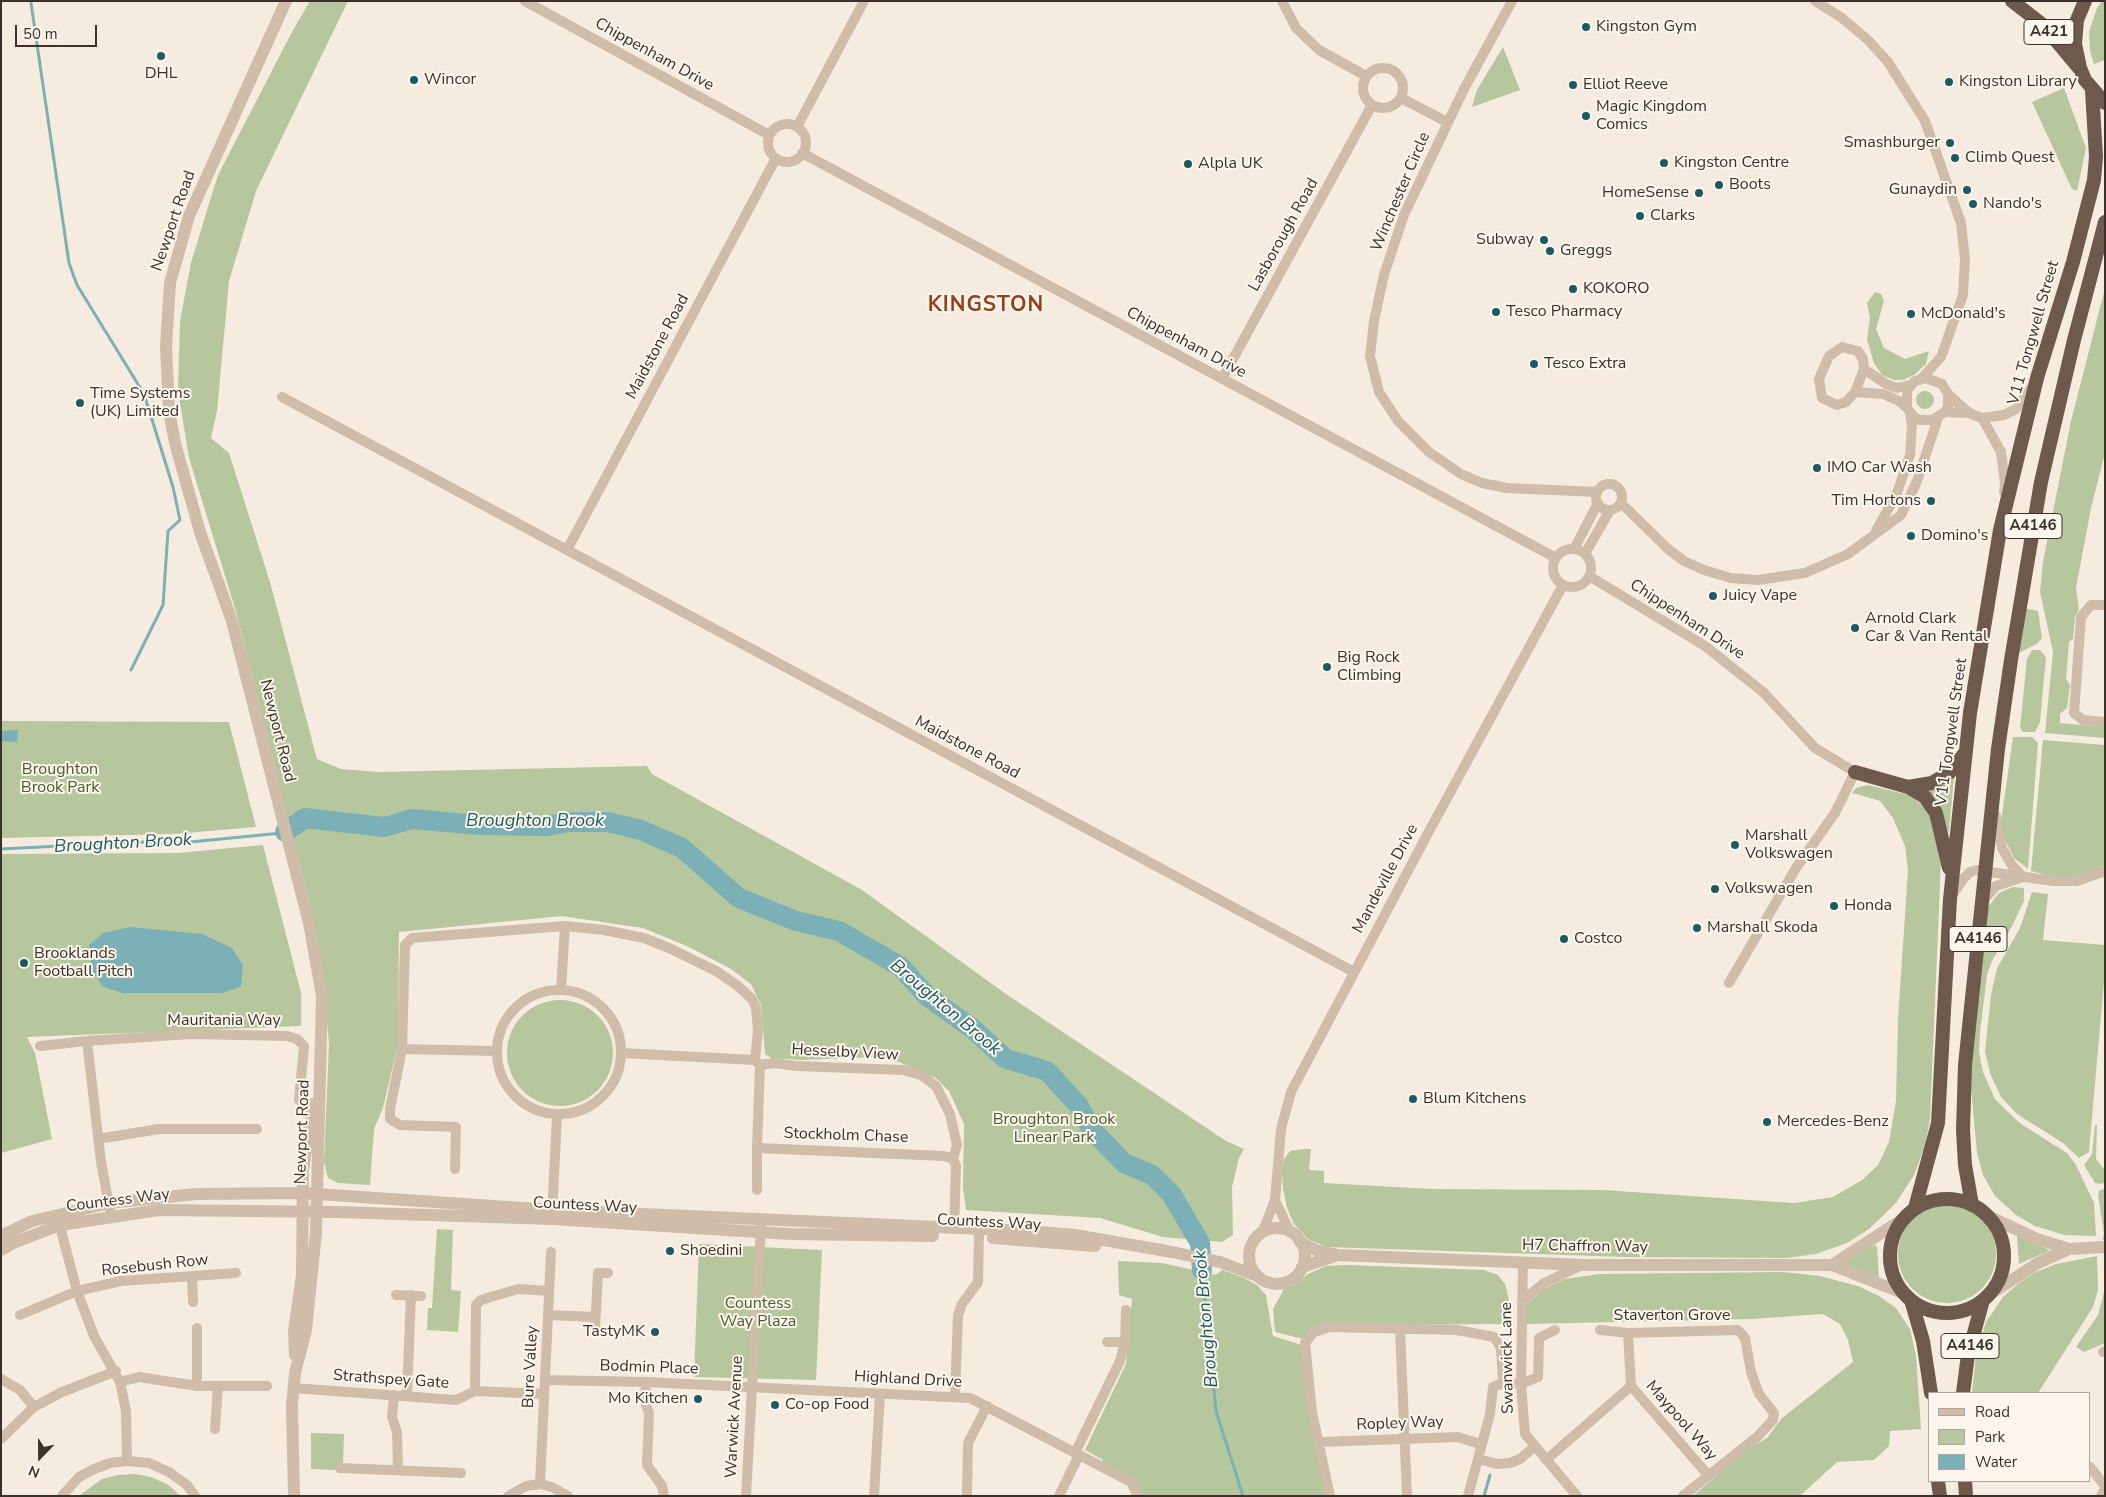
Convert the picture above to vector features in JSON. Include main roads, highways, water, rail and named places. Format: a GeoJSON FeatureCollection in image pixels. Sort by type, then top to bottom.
{"type":"FeatureCollection","features":[{"type":"Feature","properties":{"kind":"highway","name":"A421"},"geometry":{"type":"LineString","coordinates":[[2012,1],[2043,26],[2080,68]]}},
{"type":"Feature","properties":{"kind":"highway"},"geometry":{"type":"LineString","coordinates":[[2085,1],[2077,20],[2075,44],[2080,68],[2092,90],[2105,103]]}},
{"type":"Feature","properties":{"kind":"highway","name":"V11 Tongwell Street"},"geometry":{"type":"LineString","coordinates":[[1915,1208],[1938,1122],[1950,899],[1970,713],[2000,530],[2037,378],[2073,262],[2094,180],[2096,157],[2092,90]]}},
{"type":"Feature","properties":{"kind":"highway","name":"A4146"},"geometry":{"type":"LineString","coordinates":[[1972,1205],[1965,1165],[1963,1121],[1965,1064],[1998,748],[2041,482],[2074,340],[2105,222]]}},
{"type":"Feature","properties":{"kind":"highway"},"geometry":{"type":"LineString","coordinates":[[1908,786],[1932,783],[1950,772],[1966,749]]}},
{"type":"Feature","properties":{"kind":"highway"},"geometry":{"type":"LineString","coordinates":[[1855,772],[1908,786],[1925,797],[1936,813],[1952,878]]}},
{"type":"Feature","properties":{"kind":"highway","name":"A4146"},"geometry":{"type":"LineString","coordinates":[[1908,1297],[1925,1308],[1947,1312],[1970,1308],[1986,1297],[1997,1283],[2002,1270],[2004,1255],[2002,1241],[1988,1216],[1972,1205],[1958,1200],[1943,1199],[1928,1202],[1915,1208],[1903,1219],[1891,1243],[1890,1257],[1897,1282],[1908,1297],[1923,1341],[1931,1392]]}},
{"type":"Feature","properties":{"kind":"highway","name":"A4146"},"geometry":{"type":"LineString","coordinates":[[1963,1392],[1968,1355],[1986,1297]]}},
{"type":"Feature","properties":{"kind":"highway"},"geometry":{"type":"LineString","coordinates":[[1938,1482],[1940,1496]]}},
{"type":"Feature","properties":{"kind":"highway"},"geometry":{"type":"LineString","coordinates":[[1965,1482],[1966,1496]]}},
{"type":"Feature","properties":{"kind":"water"},"geometry":{"type":"Polygon","coordinates":[[[18,730],[17,742],[1,741],[1,731],[18,730]]]}},
{"type":"Feature","properties":{"kind":"water"},"geometry":{"type":"Polygon","coordinates":[[[130,927],[202,934],[232,948],[243,965],[241,987],[222,993],[123,993],[103,987],[92,969],[89,945],[103,933],[130,927]]]}},
{"type":"Feature","properties":{"kind":"waterway"},"geometry":{"type":"LineString","coordinates":[[31,3],[69,263],[77,285],[144,394],[173,487],[180,520],[168,531],[163,605],[131,670]]}},
{"type":"Feature","properties":{"kind":"waterway","name":"Broughton Brook"},"geometry":{"type":"LineString","coordinates":[[285,832],[305,818],[384,827],[412,819],[479,825],[547,826],[568,822],[608,822],[641,830],[682,848],[739,898],[796,921],[839,931],[901,967],[927,996],[973,1029],[1006,1059],[1047,1071],[1079,1106],[1092,1130],[1124,1163],[1152,1175],[1172,1195],[1200,1243],[1202,1270]]}},
{"type":"Feature","properties":{"kind":"waterway","name":"Broughton Brook"},"geometry":{"type":"LineString","coordinates":[[1,849],[140,842],[170,844],[282,833]]}},
{"type":"Feature","properties":{"kind":"waterway","name":"Broughton Brook"},"geometry":{"type":"LineString","coordinates":[[1202,1270],[1216,1411],[1243,1496]]}},
{"type":"Feature","properties":{"kind":"waterway"},"geometry":{"type":"LineString","coordinates":[[1484,1496],[1490,1475]]}},
{"type":"Feature","properties":{"kind":"place","name":"Kingston Gym"},"geometry":{"type":"Point","coordinates":[1586,27]}},
{"type":"Feature","properties":{"kind":"place","name":"DHL"},"geometry":{"type":"Point","coordinates":[161,56]}},
{"type":"Feature","properties":{"kind":"place","name":"Wincor"},"geometry":{"type":"Point","coordinates":[414,80]}},
{"type":"Feature","properties":{"kind":"place","name":"Kingston Library"},"geometry":{"type":"Point","coordinates":[1949,82]}},
{"type":"Feature","properties":{"kind":"place","name":"Elliot Reeve"},"geometry":{"type":"Point","coordinates":[1573,85]}},
{"type":"Feature","properties":{"kind":"place","name":"Magic Kingdom Comics"},"geometry":{"type":"Point","coordinates":[1586,116]}},
{"type":"Feature","properties":{"kind":"place","name":"Smashburger"},"geometry":{"type":"Point","coordinates":[1950,143]}},
{"type":"Feature","properties":{"kind":"place","name":"Climb Quest"},"geometry":{"type":"Point","coordinates":[1955,158]}},
{"type":"Feature","properties":{"kind":"place","name":"Kingston Centre"},"geometry":{"type":"Point","coordinates":[1664,163]}},
{"type":"Feature","properties":{"kind":"place","name":"Alpla UK"},"geometry":{"type":"Point","coordinates":[1188,164]}},
{"type":"Feature","properties":{"kind":"place","name":"Boots"},"geometry":{"type":"Point","coordinates":[1719,185]}},
{"type":"Feature","properties":{"kind":"place","name":"Gunaydin"},"geometry":{"type":"Point","coordinates":[1967,190]}},
{"type":"Feature","properties":{"kind":"place","name":"HomeSense"},"geometry":{"type":"Point","coordinates":[1699,193]}},
{"type":"Feature","properties":{"kind":"place","name":"Nando's"},"geometry":{"type":"Point","coordinates":[1973,204]}},
{"type":"Feature","properties":{"kind":"place","name":"Clarks"},"geometry":{"type":"Point","coordinates":[1640,216]}},
{"type":"Feature","properties":{"kind":"place","name":"Subway"},"geometry":{"type":"Point","coordinates":[1544,240]}},
{"type":"Feature","properties":{"kind":"place","name":"Greggs"},"geometry":{"type":"Point","coordinates":[1550,251]}},
{"type":"Feature","properties":{"kind":"place","name":"KOKORO"},"geometry":{"type":"Point","coordinates":[1573,289]}},
{"type":"Feature","properties":{"kind":"place","name":"Tesco Pharmacy"},"geometry":{"type":"Point","coordinates":[1496,312]}},
{"type":"Feature","properties":{"kind":"place","name":"McDonald's"},"geometry":{"type":"Point","coordinates":[1911,314]}},
{"type":"Feature","properties":{"kind":"place","name":"Tesco Extra"},"geometry":{"type":"Point","coordinates":[1534,364]}},
{"type":"Feature","properties":{"kind":"place","name":"Time Systems (UK) Limited"},"geometry":{"type":"Point","coordinates":[80,403]}},
{"type":"Feature","properties":{"kind":"place","name":"IMO Car Wash"},"geometry":{"type":"Point","coordinates":[1817,468]}},
{"type":"Feature","properties":{"kind":"place","name":"Tim Hortons"},"geometry":{"type":"Point","coordinates":[1931,501]}},
{"type":"Feature","properties":{"kind":"place","name":"Domino's"},"geometry":{"type":"Point","coordinates":[1911,536]}},
{"type":"Feature","properties":{"kind":"place","name":"Juicy Vape"},"geometry":{"type":"Point","coordinates":[1713,596]}},
{"type":"Feature","properties":{"kind":"place","name":"Arnold Clark Car & Van Rental"},"geometry":{"type":"Point","coordinates":[1855,628]}},
{"type":"Feature","properties":{"kind":"place","name":"Big Rock Climbing"},"geometry":{"type":"Point","coordinates":[1327,667]}},
{"type":"Feature","properties":{"kind":"place","name":"Marshall Volkswagen"},"geometry":{"type":"Point","coordinates":[1735,845]}},
{"type":"Feature","properties":{"kind":"place","name":"Volkswagen"},"geometry":{"type":"Point","coordinates":[1715,889]}},
{"type":"Feature","properties":{"kind":"place","name":"Honda"},"geometry":{"type":"Point","coordinates":[1834,906]}},
{"type":"Feature","properties":{"kind":"place","name":"Marshall Skoda"},"geometry":{"type":"Point","coordinates":[1697,928]}},
{"type":"Feature","properties":{"kind":"place","name":"Costco"},"geometry":{"type":"Point","coordinates":[1564,939]}},
{"type":"Feature","properties":{"kind":"place","name":"Brooklands Football Pitch"},"geometry":{"type":"Point","coordinates":[24,963]}},
{"type":"Feature","properties":{"kind":"place","name":"Blum Kitchens"},"geometry":{"type":"Point","coordinates":[1413,1099]}},
{"type":"Feature","properties":{"kind":"place","name":"Mercedes-Benz"},"geometry":{"type":"Point","coordinates":[1767,1122]}},
{"type":"Feature","properties":{"kind":"place","name":"Shoedini"},"geometry":{"type":"Point","coordinates":[670,1251]}},
{"type":"Feature","properties":{"kind":"place","name":"TastyMK"},"geometry":{"type":"Point","coordinates":[655,1332]}},
{"type":"Feature","properties":{"kind":"place","name":"Mo Kitchen"},"geometry":{"type":"Point","coordinates":[698,1399]}},
{"type":"Feature","properties":{"kind":"place","name":"Co-op Food"},"geometry":{"type":"Point","coordinates":[775,1405]}},
{"type":"Feature","properties":{"kind":"district","name":"KINGSTON"},"geometry":{"type":"Point","coordinates":[986,306]}},
{"type":"Feature","properties":{"kind":"park label","name":"Broughton Brook Park"},"geometry":{"type":"Point","coordinates":[60,779]}},
{"type":"Feature","properties":{"kind":"park label","name":"Broughton Brook Linear Park"},"geometry":{"type":"Point","coordinates":[1054,1129]}},
{"type":"Feature","properties":{"kind":"park label","name":"Countess Way Plaza"},"geometry":{"type":"Point","coordinates":[758,1313]}}]}
